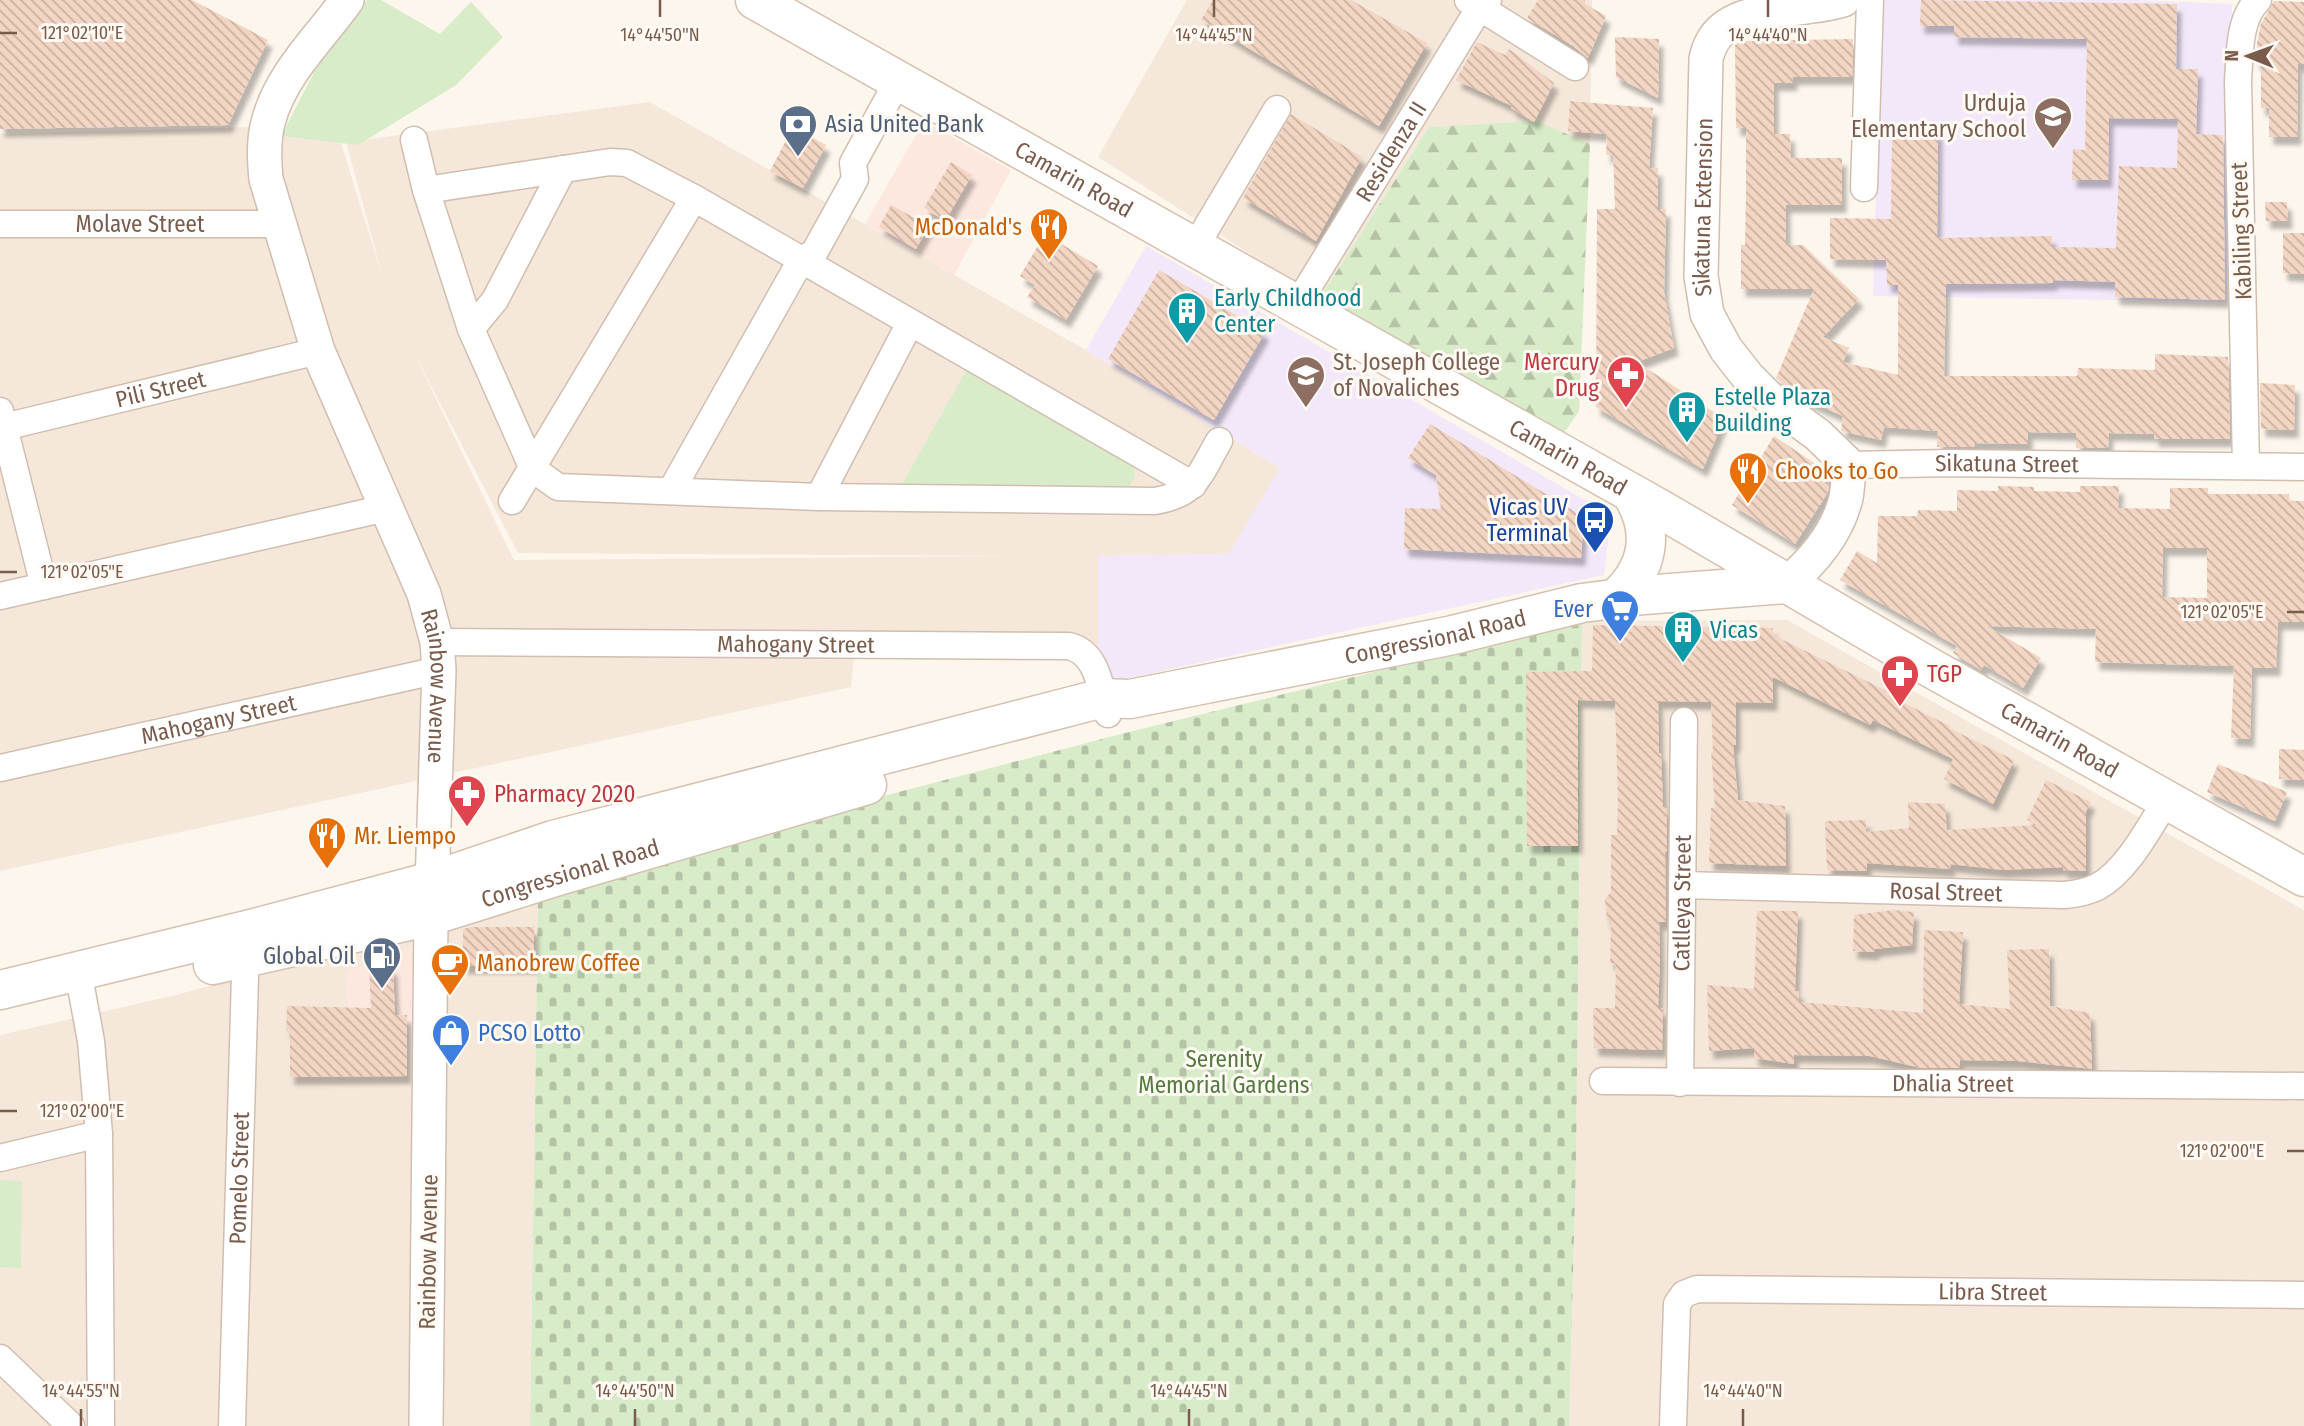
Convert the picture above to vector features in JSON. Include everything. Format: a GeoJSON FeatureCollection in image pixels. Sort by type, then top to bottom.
{"type":"FeatureCollection","features":[{"type":"Feature","properties":{"kind":"main road","name":"Camarin Road"},"geometry":{"type":"LineString","coordinates":[[780,6],[899,79],[2304,877]]}},
{"type":"Feature","properties":{"kind":"main road"},"geometry":{"type":"LineString","coordinates":[[1629,597],[1659,570],[1663,556],[1665,541],[1646,502]]}},
{"type":"Feature","properties":{"kind":"main road","name":"Congressional Road"},"geometry":{"type":"LineString","coordinates":[[0,1014],[81,983],[432,898],[553,841],[1114,704],[1453,635],[1582,603],[1786,584]]}},
{"type":"Feature","properties":{"kind":"main road","name":"Congressional Road"},"geometry":{"type":"LineString","coordinates":[[0,990],[81,983]]}},
{"type":"Feature","properties":{"kind":"street","name":"Rainbow Avenue"},"geometry":{"type":"LineString","coordinates":[[347,0],[282,88],[269,119],[264,151],[266,179],[318,351],[424,594],[438,656],[432,898],[426,1426]]}},
{"type":"Feature","properties":{"kind":"street","name":"Sikatuna Extension"},"geometry":{"type":"LineString","coordinates":[[1843,0],[1754,5],[1733,11],[1718,22],[1708,40],[1701,276],[1707,314],[1726,349],[1748,377],[1774,403],[1818,435],[1849,465]]}},
{"type":"Feature","properties":{"kind":"street"},"geometry":{"type":"LineString","coordinates":[[1864,188],[1870,0]]}},
{"type":"Feature","properties":{"kind":"street","name":"Kabiling Street"},"geometry":{"type":"LineString","coordinates":[[2246,466],[2238,81],[2241,37],[2246,18],[2258,0]]}},
{"type":"Feature","properties":{"kind":"street"},"geometry":{"type":"LineString","coordinates":[[1479,2],[1575,67]]}},
{"type":"Feature","properties":{"kind":"street","name":"Residenza II"},"geometry":{"type":"LineString","coordinates":[[1297,305],[1479,2]]}},
{"type":"Feature","properties":{"kind":"street"},"geometry":{"type":"LineString","coordinates":[[671,491],[802,260],[814,253],[855,179],[853,163],[899,79]]}},
{"type":"Feature","properties":{"kind":"street"},"geometry":{"type":"LineString","coordinates":[[1195,247],[1277,109]]}},
{"type":"Feature","properties":{"kind":"street"},"geometry":{"type":"LineString","coordinates":[[414,140],[426,190],[471,329],[533,469],[558,486],[819,497],[1155,501],[1176,498],[1193,485],[1219,441]]}},
{"type":"Feature","properties":{"kind":"street"},"geometry":{"type":"LineString","coordinates":[[426,190],[610,162],[627,163],[695,198],[1193,485]]}},
{"type":"Feature","properties":{"kind":"street"},"geometry":{"type":"LineString","coordinates":[[471,329],[495,300],[563,169]]}},
{"type":"Feature","properties":{"kind":"street"},"geometry":{"type":"LineString","coordinates":[[512,501],[695,198]]}},
{"type":"Feature","properties":{"kind":"street","name":"Molave Street"},"geometry":{"type":"LineString","coordinates":[[0,224],[279,224]]}},
{"type":"Feature","properties":{"kind":"street"},"geometry":{"type":"LineString","coordinates":[[819,497],[910,323]]}},
{"type":"Feature","properties":{"kind":"street","name":"Pili Street"},"geometry":{"type":"LineString","coordinates":[[2,419],[318,351]]}},
{"type":"Feature","properties":{"kind":"street"},"geometry":{"type":"LineString","coordinates":[[2,419],[44,586]]}},
{"type":"Feature","properties":{"kind":"street","name":"Sikatuna Street"},"geometry":{"type":"LineString","coordinates":[[1849,465],[1950,463],[2304,467]]}},
{"type":"Feature","properties":{"kind":"street"},"geometry":{"type":"LineString","coordinates":[[1786,584],[1810,565],[1833,531],[1846,499],[1849,465]]}},
{"type":"Feature","properties":{"kind":"street"},"geometry":{"type":"LineString","coordinates":[[0,596],[386,508]]}},
{"type":"Feature","properties":{"kind":"street","name":"Mahogany Street"},"geometry":{"type":"LineString","coordinates":[[0,768],[438,656],[1069,646],[1086,653],[1114,704]]}},
{"type":"Feature","properties":{"kind":"street","name":"Catlleya Street"},"geometry":{"type":"LineString","coordinates":[[1680,1083],[1684,721]]}},
{"type":"Feature","properties":{"kind":"street","name":"Rosal Street"},"geometry":{"type":"LineString","coordinates":[[1682,885],[2064,895],[2080,893],[2097,887],[2110,877],[2137,845],[2166,801]]}},
{"type":"Feature","properties":{"kind":"street","name":"Pomelo Street"},"geometry":{"type":"LineString","coordinates":[[232,1426],[245,944]]}},
{"type":"Feature","properties":{"kind":"street"},"geometry":{"type":"LineString","coordinates":[[81,983],[91,1041],[99,1134],[101,1426]]}},
{"type":"Feature","properties":{"kind":"street","name":"Dhalia Street"},"geometry":{"type":"LineString","coordinates":[[1603,1081],[2304,1086]]}},
{"type":"Feature","properties":{"kind":"street"},"geometry":{"type":"LineString","coordinates":[[0,1158],[99,1134]]}},
{"type":"Feature","properties":{"kind":"street","name":"Libra Street"},"geometry":{"type":"LineString","coordinates":[[1673,1426],[1677,1304],[1684,1294],[1697,1289],[2304,1295]]}},
{"type":"Feature","properties":{"kind":"street"},"geometry":{"type":"LineString","coordinates":[[0,1358],[71,1426]]}},
{"type":"Feature","properties":{"kind":"shaded area"},"geometry":{"type":"Polygon","coordinates":[[[1187,0],[1592,0],[1590,144],[1537,121],[1429,127],[1321,296],[1291,280],[1098,157],[1187,0]]]}},
{"type":"Feature","properties":{"kind":"shaded area","name":"Urduja Elementary School"},"geometry":{"type":"Polygon","coordinates":[[[1881,0],[2135,0],[2232,4],[2227,302],[1873,296],[1881,0]]]}},
{"type":"Feature","properties":{"kind":"shaded area"},"geometry":{"type":"Polygon","coordinates":[[[650,102],[1086,350],[1280,468],[1230,554],[1098,556],[1098,654],[854,656],[851,687],[0,871],[0,134],[253,127],[340,140],[382,275],[346,142],[650,102]],[[412,349],[514,560],[1015,556],[518,553],[412,349]]]}},
{"type":"Feature","properties":{"kind":"shaded area"},"geometry":{"type":"Polygon","coordinates":[[[924,121],[1011,170],[954,275],[865,224],[924,121]]]}},
{"type":"Feature","properties":{"kind":"shaded area","name":"St. Joseph College of Novaliches"},"geometry":{"type":"Polygon","coordinates":[[[1146,246],[1611,515],[1604,575],[1110,682],[1098,654],[1098,556],[1229,554],[1280,468],[1086,350],[1146,246]]]}},
{"type":"Feature","properties":{"kind":"shaded area"},"geometry":{"type":"Polygon","coordinates":[[[1787,620],[2304,910],[2304,1426],[1569,1426],[1576,1162],[1582,621],[1787,620]]]}},
{"type":"Feature","properties":{"kind":"shaded area"},"geometry":{"type":"Polygon","coordinates":[[[538,896],[530,1426],[0,1426],[0,1035],[176,995],[538,896]]]}},
{"type":"Feature","properties":{"kind":"shaded area"},"geometry":{"type":"Polygon","coordinates":[[[419,944],[420,1034],[349,1034],[346,972],[419,944]]]}},
{"type":"Feature","properties":{"kind":"green space"},"geometry":{"type":"Polygon","coordinates":[[[367,0],[381,0],[440,34],[471,2],[503,37],[456,85],[358,145],[281,136],[322,57],[367,0]]]}},
{"type":"Feature","properties":{"kind":"green space"},"geometry":{"type":"Polygon","coordinates":[[[1537,121],[1590,144],[1579,411],[1556,445],[1315,310],[1321,296],[1429,127],[1537,121]]]}},
{"type":"Feature","properties":{"kind":"green space"},"geometry":{"type":"Polygon","coordinates":[[[966,371],[1133,465],[1135,477],[1127,490],[902,484],[966,371]]]}},
{"type":"Feature","properties":{"kind":"green space","name":"Serenity Memorial Gardens"},"geometry":{"type":"Polygon","coordinates":[[[1582,621],[1576,1162],[1569,1426],[530,1426],[538,896],[807,816],[1117,735],[1582,621]]]}},
{"type":"Feature","properties":{"kind":"green space"},"geometry":{"type":"Polygon","coordinates":[[[0,1180],[22,1181],[21,1268],[0,1267],[0,1180]]]}},
{"type":"Feature","properties":{"kind":"building"},"geometry":{"type":"Polygon","coordinates":[[[0,0],[192,0],[268,40],[228,125],[0,129],[0,0]]]}},
{"type":"Feature","properties":{"kind":"building"},"geometry":{"type":"Polygon","coordinates":[[[1213,0],[1351,0],[1427,43],[1379,126],[1201,20],[1213,0]]]}},
{"type":"Feature","properties":{"kind":"building"},"geometry":{"type":"Polygon","coordinates":[[[1538,0],[1585,0],[1585,4],[1606,16],[1588,58],[1527,18],[1538,0]]]}},
{"type":"Feature","properties":{"kind":"building"},"geometry":{"type":"Polygon","coordinates":[[[1921,0],[2177,4],[2176,69],[2198,69],[2196,134],[2223,135],[2225,300],[2115,297],[2115,282],[2053,280],[2053,283],[1946,284],[1944,376],[2077,376],[2078,368],[2155,370],[2155,354],[2228,357],[2230,439],[2154,439],[2154,434],[2109,433],[2108,448],[2076,448],[2076,433],[2028,432],[2028,444],[1975,443],[1974,447],[1937,447],[1938,431],[1884,427],[1881,440],[1841,431],[1843,416],[1797,396],[1776,378],[1814,289],[1741,289],[1741,245],[1745,245],[1746,128],[1736,128],[1735,45],[1740,41],[1853,39],[1852,77],[1793,77],[1793,83],[1774,83],[1774,134],[1790,134],[1791,158],[1842,158],[1842,205],[1786,205],[1786,245],[1803,245],[1859,299],[1823,337],[1849,348],[1843,362],[1898,375],[1898,285],[1887,285],[1886,260],[1830,259],[1830,218],[1891,219],[1892,130],[1938,131],[1937,238],[2052,236],[2052,247],[2116,248],[2119,166],[2177,168],[2178,119],[2109,118],[2108,180],[2072,180],[2073,149],[2085,150],[2087,39],[1954,37],[1954,26],[1920,26],[1921,0]]]}},
{"type":"Feature","properties":{"kind":"building"},"geometry":{"type":"Polygon","coordinates":[[[2274,1],[2304,2],[2304,64],[2298,64],[2297,137],[2269,137],[2269,108],[2261,108],[2261,63],[2256,63],[2257,43],[2261,24],[2274,1]]]}},
{"type":"Feature","properties":{"kind":"building"},"geometry":{"type":"Polygon","coordinates":[[[1615,37],[1659,39],[1658,98],[1616,77],[1615,37]]]}},
{"type":"Feature","properties":{"kind":"building"},"geometry":{"type":"Polygon","coordinates":[[[1477,42],[1505,55],[1509,49],[1554,83],[1534,122],[1511,108],[1512,106],[1456,80],[1477,42]]]}},
{"type":"Feature","properties":{"kind":"building"},"geometry":{"type":"Polygon","coordinates":[[[1570,101],[1653,108],[1649,168],[1658,168],[1658,209],[1666,209],[1664,292],[1674,348],[1637,362],[1724,419],[1703,469],[1596,407],[1597,209],[1615,209],[1613,155],[1606,155],[1607,134],[1568,131],[1570,101]]]}},
{"type":"Feature","properties":{"kind":"building"},"geometry":{"type":"Polygon","coordinates":[[[1291,114],[1362,157],[1316,241],[1243,198],[1291,114]]]}},
{"type":"Feature","properties":{"kind":"building","name":"Asia United Bank"},"geometry":{"type":"Polygon","coordinates":[[[793,127],[826,145],[803,188],[770,171],[793,127]]]}},
{"type":"Feature","properties":{"kind":"building"},"geometry":{"type":"Polygon","coordinates":[[[951,162],[972,175],[945,221],[924,208],[951,162]]]}},
{"type":"Feature","properties":{"kind":"building"},"geometry":{"type":"Polygon","coordinates":[[[2265,202],[2287,202],[2288,221],[2266,221],[2265,202]]]}},
{"type":"Feature","properties":{"kind":"building"},"geometry":{"type":"Polygon","coordinates":[[[891,205],[929,226],[916,249],[879,227],[891,205]]]}},
{"type":"Feature","properties":{"kind":"building"},"geometry":{"type":"Polygon","coordinates":[[[2283,233],[2304,233],[2304,274],[2283,273],[2283,233]]]}},
{"type":"Feature","properties":{"kind":"building"},"geometry":{"type":"Polygon","coordinates":[[[1045,234],[1098,266],[1066,320],[1027,297],[1035,285],[1020,276],[1045,234]]]}},
{"type":"Feature","properties":{"kind":"building","name":"Early Childhood Center"},"geometry":{"type":"Polygon","coordinates":[[[1159,270],[1265,332],[1214,420],[1108,359],[1159,270]]]}},
{"type":"Feature","properties":{"kind":"building"},"geometry":{"type":"Polygon","coordinates":[[[2260,383],[2295,385],[2294,430],[2261,429],[2260,383]]]}},
{"type":"Feature","properties":{"kind":"building"},"geometry":{"type":"Polygon","coordinates":[[[1430,424],[1584,517],[1581,558],[1404,549],[1405,508],[1441,509],[1436,475],[1408,458],[1430,424]]]}},
{"type":"Feature","properties":{"kind":"building"},"geometry":{"type":"Polygon","coordinates":[[[1774,436],[1829,473],[1828,492],[1795,544],[1732,505],[1774,436]]]}},
{"type":"Feature","properties":{"kind":"building"},"geometry":{"type":"Polygon","coordinates":[[[1998,486],[2034,487],[2034,491],[2080,492],[2080,486],[2119,486],[2118,508],[2170,509],[2170,488],[2208,488],[2208,494],[2289,494],[2289,501],[2304,501],[2304,622],[2278,622],[2276,668],[2252,668],[2250,739],[2231,738],[2234,666],[2095,662],[2096,629],[1987,626],[2041,658],[2023,688],[1984,665],[1981,670],[1953,653],[1957,646],[1840,580],[1857,551],[1877,563],[1878,516],[1917,516],[1918,510],[1957,511],[1957,490],[1998,491],[1998,486]],[[2163,548],[2162,597],[2207,598],[2207,548],[2163,548]]]}},
{"type":"Feature","properties":{"kind":"building"},"geometry":{"type":"Polygon","coordinates":[[[1593,625],[1773,628],[1773,635],[1887,691],[1886,694],[2014,760],[1993,804],[1944,779],[1953,759],[1873,720],[1870,725],[1773,677],[1773,703],[1736,702],[1736,745],[1733,745],[1738,800],[1785,806],[1786,866],[1709,863],[1711,808],[1715,808],[1711,702],[1658,701],[1663,807],[1667,809],[1666,922],[1659,922],[1658,1008],[1663,1008],[1662,1050],[1594,1048],[1593,1008],[1615,1008],[1616,963],[1610,963],[1611,921],[1607,921],[1605,899],[1611,892],[1611,835],[1617,835],[1615,701],[1578,700],[1578,846],[1527,846],[1526,672],[1592,671],[1593,625]]]}},
{"type":"Feature","properties":{"kind":"building"},"geometry":{"type":"Polygon","coordinates":[[[2279,749],[2304,750],[2304,780],[2279,779],[2279,749]]]}},
{"type":"Feature","properties":{"kind":"building"},"geometry":{"type":"Polygon","coordinates":[[[2218,764],[2287,792],[2275,821],[2207,792],[2218,764]]]}},
{"type":"Feature","properties":{"kind":"building"},"geometry":{"type":"Polygon","coordinates":[[[2046,780],[2091,802],[2086,811],[2086,871],[2063,870],[2063,867],[2003,870],[1950,864],[1951,869],[1867,863],[1867,871],[1827,870],[1825,821],[1866,820],[1866,832],[1909,828],[1908,802],[1945,804],[1947,830],[2037,825],[2027,820],[2046,780]]]}},
{"type":"Feature","properties":{"kind":"building"},"geometry":{"type":"Polygon","coordinates":[[[1893,910],[1914,912],[1912,945],[1875,949],[1875,952],[1853,951],[1854,915],[1893,910]]]}},
{"type":"Feature","properties":{"kind":"building"},"geometry":{"type":"Polygon","coordinates":[[[1757,911],[1798,911],[1795,991],[1799,991],[1799,1002],[1923,1013],[1924,930],[1963,932],[1959,1004],[2010,1009],[2007,950],[2049,949],[2050,1006],[2090,1013],[2092,1069],[2018,1061],[1960,1060],[1960,1068],[1921,1068],[1870,1056],[1794,1055],[1794,1064],[1754,1058],[1754,1048],[1709,1051],[1707,985],[1754,989],[1757,911]]]}},
{"type":"Feature","properties":{"kind":"building"},"geometry":{"type":"Polygon","coordinates":[[[534,927],[534,966],[463,966],[463,929],[534,927]]]}},
{"type":"Feature","properties":{"kind":"building"},"geometry":{"type":"Polygon","coordinates":[[[393,967],[395,1015],[407,1015],[407,1076],[290,1077],[287,1006],[371,1008],[369,968],[393,967]]]}},
{"type":"Feature","properties":{"kind":"place","name":"Urduja Elementary School"},"geometry":{"type":"Point","coordinates":[2053,150]}},
{"type":"Feature","properties":{"kind":"place","name":"Asia United Bank"},"geometry":{"type":"Point","coordinates":[798,158]}},
{"type":"Feature","properties":{"kind":"place","name":"McDonald's"},"geometry":{"type":"Point","coordinates":[1049,261]}},
{"type":"Feature","properties":{"kind":"place","name":"Early Childhood Center"},"geometry":{"type":"Point","coordinates":[1187,345]}},
{"type":"Feature","properties":{"kind":"place","name":"St. Joseph College of Novaliches"},"geometry":{"type":"Point","coordinates":[1306,409]}},
{"type":"Feature","properties":{"kind":"place","name":"Mercury Drug"},"geometry":{"type":"Point","coordinates":[1626,409]}},
{"type":"Feature","properties":{"kind":"place","name":"Estelle Plaza Building"},"geometry":{"type":"Point","coordinates":[1687,444]}},
{"type":"Feature","properties":{"kind":"place","name":"Chooks to Go"},"geometry":{"type":"Point","coordinates":[1748,505]}},
{"type":"Feature","properties":{"kind":"place","name":"Vicas UV Terminal"},"geometry":{"type":"Point","coordinates":[1595,554]}},
{"type":"Feature","properties":{"kind":"place","name":"Ever"},"geometry":{"type":"Point","coordinates":[1620,643]}},
{"type":"Feature","properties":{"kind":"place","name":"Vicas"},"geometry":{"type":"Point","coordinates":[1683,664]}},
{"type":"Feature","properties":{"kind":"place","name":"TGP"},"geometry":{"type":"Point","coordinates":[1900,708]}},
{"type":"Feature","properties":{"kind":"place","name":"Pharmacy 2020"},"geometry":{"type":"Point","coordinates":[467,828]}},
{"type":"Feature","properties":{"kind":"place","name":"Mr. Liempo"},"geometry":{"type":"Point","coordinates":[327,870]}},
{"type":"Feature","properties":{"kind":"place","name":"Global Oil"},"geometry":{"type":"Point","coordinates":[382,990]}},
{"type":"Feature","properties":{"kind":"place","name":"Manobrew Coffee"},"geometry":{"type":"Point","coordinates":[450,997]}},
{"type":"Feature","properties":{"kind":"place","name":"PCSO Lotto"},"geometry":{"type":"Point","coordinates":[451,1067]}}]}
